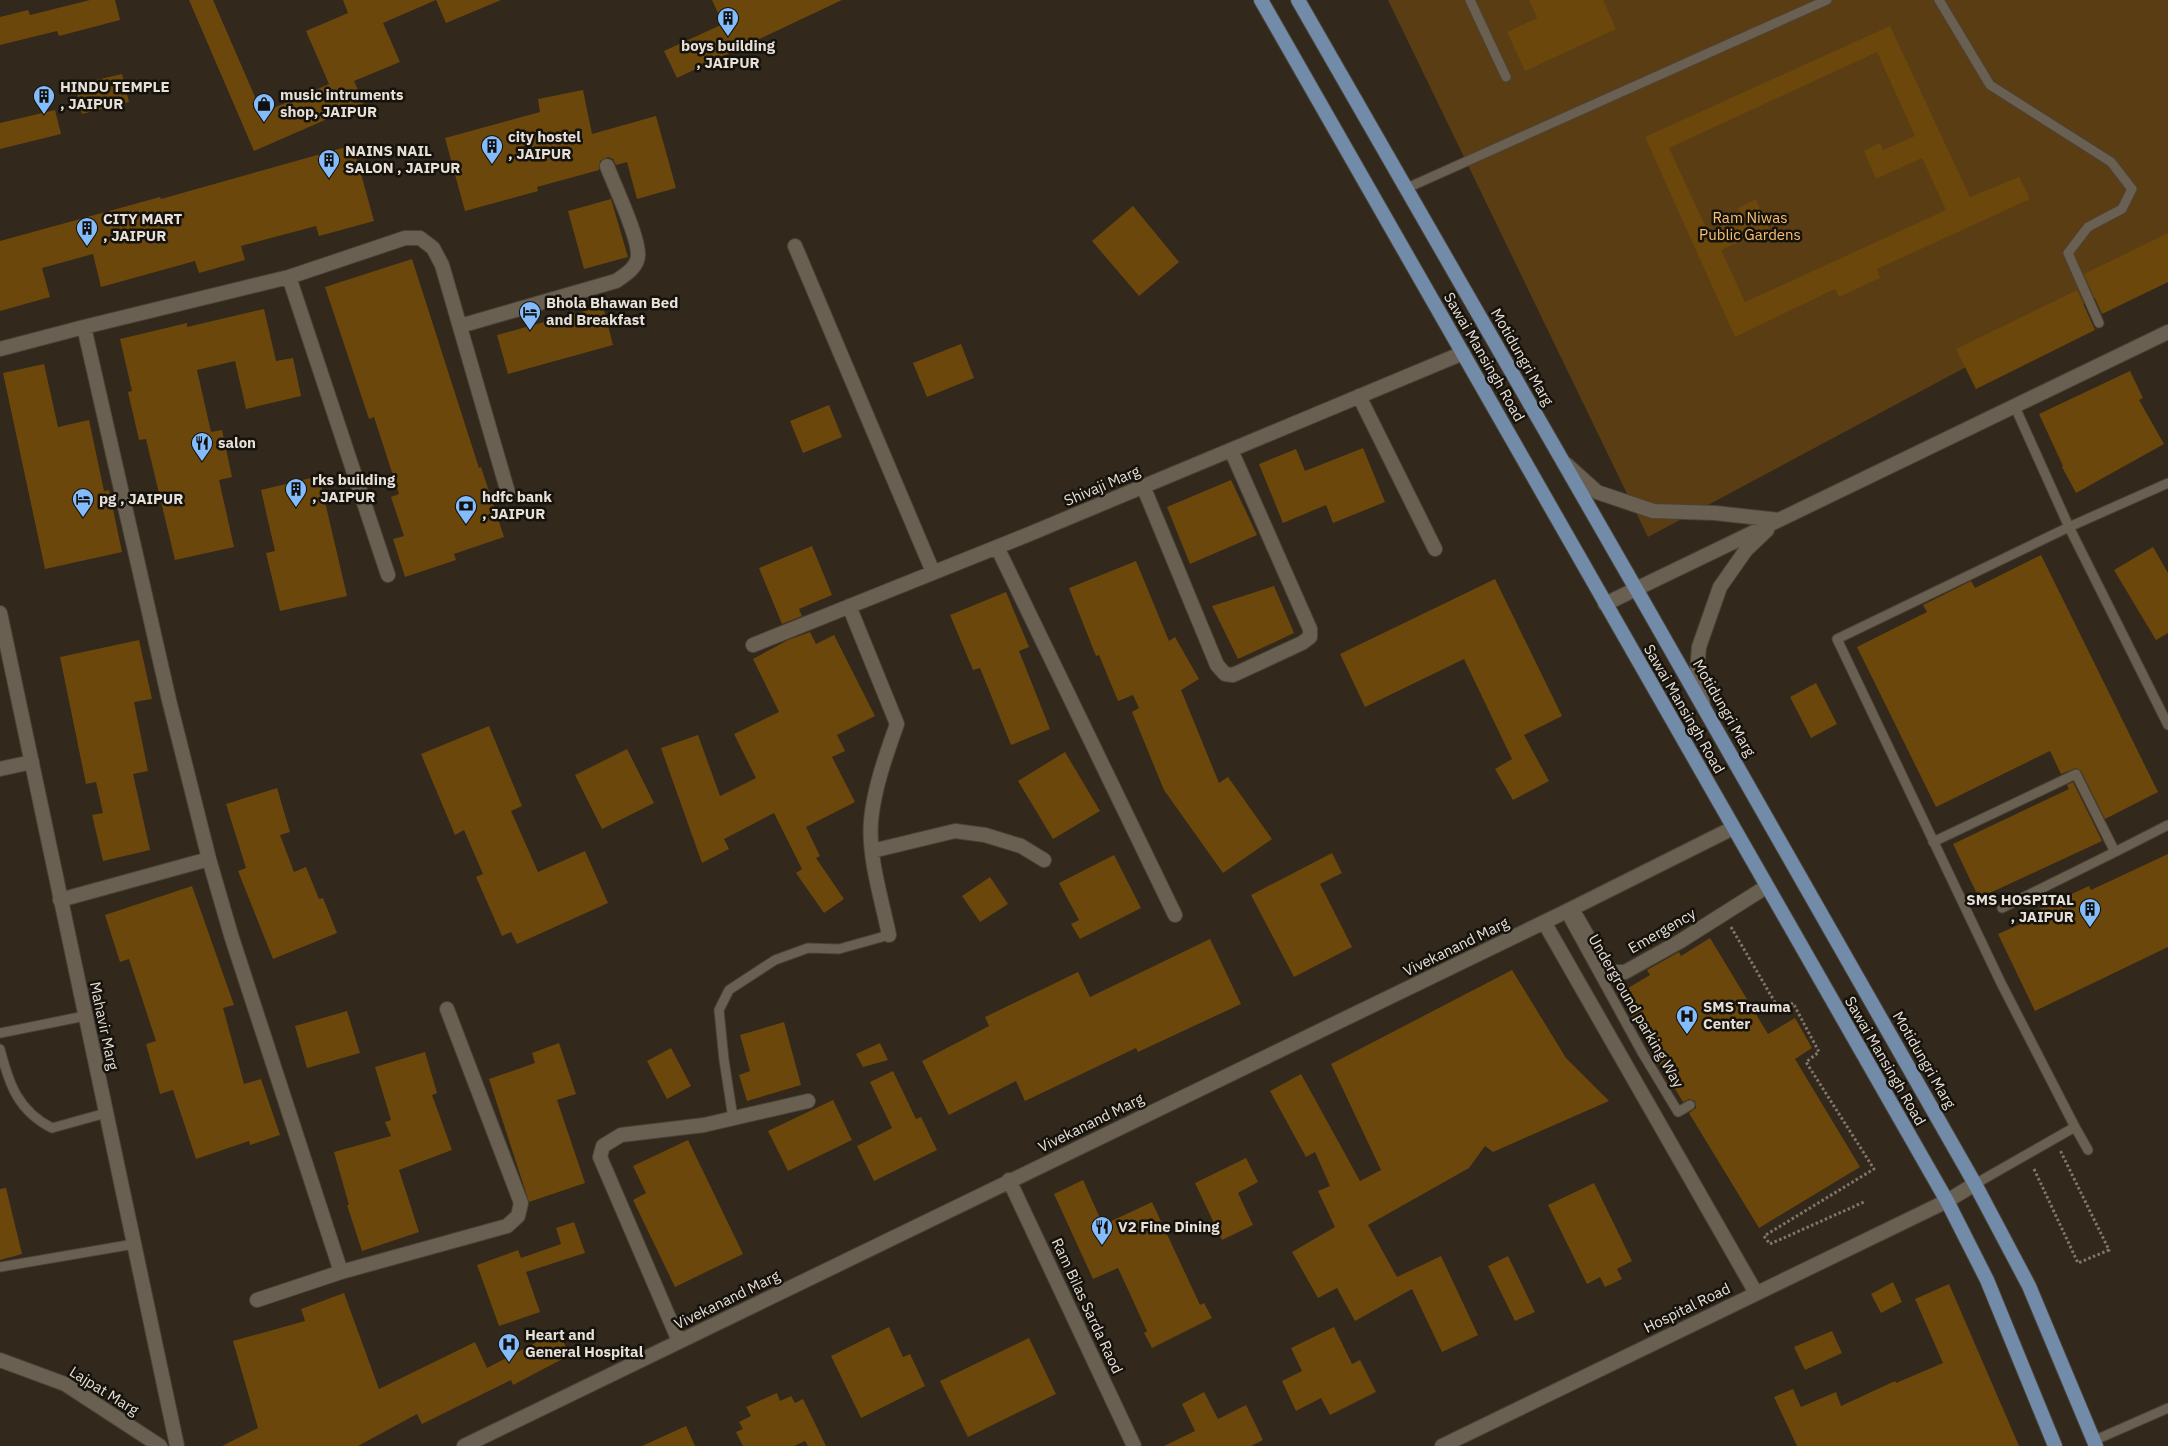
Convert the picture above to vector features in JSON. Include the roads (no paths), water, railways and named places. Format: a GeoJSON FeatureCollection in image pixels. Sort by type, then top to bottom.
{"type":"FeatureCollection","features":[{"type":"Feature","properties":{"kind":"main road","name":"Sawai Mansingh Road"},"geometry":{"type":"LineString","coordinates":[[1261,0],[1946,1201],[1987,1280],[2055,1446]]}},
{"type":"Feature","properties":{"kind":"main road","name":"Motidungri Marg"},"geometry":{"type":"LineString","coordinates":[[1298,0],[1703,704],[1975,1184],[2029,1286],[2094,1443]]}},
{"type":"Feature","properties":{"kind":"street"},"geometry":{"type":"LineString","coordinates":[[460,326],[616,281],[632,269],[639,256],[635,237],[607,166]]}},
{"type":"Feature","properties":{"kind":"street"},"geometry":{"type":"LineString","coordinates":[[0,349],[289,277],[405,238],[420,238],[433,248],[442,265],[509,496]]}},
{"type":"Feature","properties":{"kind":"street"},"geometry":{"type":"LineString","coordinates":[[795,246],[933,572]]}},
{"type":"Feature","properties":{"kind":"street"},"geometry":{"type":"LineString","coordinates":[[289,277],[388,575]]}},
{"type":"Feature","properties":{"kind":"street"},"geometry":{"type":"LineString","coordinates":[[84,327],[169,700],[209,859],[231,935],[292,1119],[317,1204],[341,1272]]}},
{"type":"Feature","properties":{"kind":"street"},"geometry":{"type":"LineString","coordinates":[[1605,604],[2168,332]]}},
{"type":"Feature","properties":{"kind":"street","name":"Shivaji Marg"},"geometry":{"type":"LineString","coordinates":[[752,645],[997,547],[1463,353]]}},
{"type":"Feature","properties":{"kind":"street"},"geometry":{"type":"LineString","coordinates":[[1359,396],[1434,549]]}},
{"type":"Feature","properties":{"kind":"street"},"geometry":{"type":"LineString","coordinates":[[1143,486],[1217,665],[1225,674],[1234,676],[1302,644],[1310,637],[1310,629],[1231,450]]}},
{"type":"Feature","properties":{"kind":"street"},"geometry":{"type":"LineString","coordinates":[[1563,462],[1597,492],[1652,511],[1715,513],[1779,520]]}},
{"type":"Feature","properties":{"kind":"street"},"geometry":{"type":"LineString","coordinates":[[1703,704],[1696,672],[1699,648],[1720,587],[1746,550],[1779,520]]}},
{"type":"Feature","properties":{"kind":"street"},"geometry":{"type":"LineString","coordinates":[[997,547],[1175,915]]}},
{"type":"Feature","properties":{"kind":"street"},"geometry":{"type":"LineString","coordinates":[[849,606],[897,724],[882,766],[871,821],[872,851],[889,935]]}},
{"type":"Feature","properties":{"kind":"street","name":"Mahavir Marg"},"geometry":{"type":"LineString","coordinates":[[0,613],[177,1446]]}},
{"type":"Feature","properties":{"kind":"street"},"geometry":{"type":"LineString","coordinates":[[0,769],[32,762]]}},
{"type":"Feature","properties":{"kind":"street","name":"Vivekanand Marg"},"geometry":{"type":"LineString","coordinates":[[464,1446],[1544,922],[1733,828]]}},
{"type":"Feature","properties":{"kind":"street"},"geometry":{"type":"LineString","coordinates":[[872,851],[955,831],[984,835],[1021,846],[1044,860]]}},
{"type":"Feature","properties":{"kind":"street"},"geometry":{"type":"LineString","coordinates":[[60,900],[209,859]]}},
{"type":"Feature","properties":{"kind":"street","name":"Emergency"},"geometry":{"type":"LineString","coordinates":[[1568,910],[1608,972],[1626,972],[1766,886]]}},
{"type":"Feature","properties":{"kind":"street"},"geometry":{"type":"LineString","coordinates":[[1544,922],[1756,1292]]}},
{"type":"Feature","properties":{"kind":"street"},"geometry":{"type":"LineString","coordinates":[[257,1300],[341,1272],[507,1226],[518,1216],[521,1203],[447,1009]]}},
{"type":"Feature","properties":{"kind":"street"},"geometry":{"type":"LineString","coordinates":[[679,1341],[600,1157],[603,1146],[620,1135],[704,1124],[808,1101]]}},
{"type":"Feature","properties":{"kind":"street","name":"Ram Bilas Sarda Raod"},"geometry":{"type":"LineString","coordinates":[[1009,1180],[1134,1446]]}},
{"type":"Feature","properties":{"kind":"street","name":"Hospital Road"},"geometry":{"type":"LineString","coordinates":[[1442,1446],[1946,1201],[1975,1184]]}},
{"type":"Feature","properties":{"kind":"street","name":"Lajpat Marg"},"geometry":{"type":"LineString","coordinates":[[0,1360],[64,1384],[160,1446]]}},
{"type":"Feature","properties":{"kind":"lane"},"geometry":{"type":"LineString","coordinates":[[1470,0],[1506,77]]}},
{"type":"Feature","properties":{"kind":"lane"},"geometry":{"type":"LineString","coordinates":[[1407,188],[1827,0]]}},
{"type":"Feature","properties":{"kind":"lane"},"geometry":{"type":"LineString","coordinates":[[1939,0],[1990,85],[2111,162],[2132,188],[2122,209],[2088,228],[2068,253],[2099,323]]}},
{"type":"Feature","properties":{"kind":"lane"},"geometry":{"type":"LineString","coordinates":[[2015,407],[2069,527],[2168,725]]}},
{"type":"Feature","properties":{"kind":"lane"},"geometry":{"type":"LineString","coordinates":[[2088,1150],[2001,983],[1837,639],[2069,527],[2168,483]]}},
{"type":"Feature","properties":{"kind":"lane"},"geometry":{"type":"LineString","coordinates":[[1933,842],[2076,774],[2115,852]]}},
{"type":"Feature","properties":{"kind":"lane"},"geometry":{"type":"LineString","coordinates":[[2002,908],[2168,825]]}},
{"type":"Feature","properties":{"kind":"lane","name":"Underground parking Way"},"geometry":{"type":"LineString","coordinates":[[1568,910],[1643,1054],[1678,1112],[1690,1105]]}},
{"type":"Feature","properties":{"kind":"lane"},"geometry":{"type":"LineString","coordinates":[[733,1118],[719,1010],[729,990],[775,960],[808,948],[839,949],[889,935]]}},
{"type":"Feature","properties":{"kind":"lane"},"geometry":{"type":"LineString","coordinates":[[0,1033],[85,1016]]}},
{"type":"Feature","properties":{"kind":"lane"},"geometry":{"type":"LineString","coordinates":[[0,1049],[6,1070],[22,1106],[37,1121],[52,1128],[106,1113]]}},
{"type":"Feature","properties":{"kind":"lane"},"geometry":{"type":"LineString","coordinates":[[1975,1184],[2075,1128]]}},
{"type":"Feature","properties":{"kind":"lane"},"geometry":{"type":"LineString","coordinates":[[0,1267],[134,1244]]}},
{"type":"Feature","properties":{"kind":"lane"},"geometry":{"type":"LineString","coordinates":[[2094,1443],[2168,1408]]}},
{"type":"Feature","properties":{"kind":"place","name":"boys building , JAIPUR"},"geometry":{"type":"Point","coordinates":[728,37]}},
{"type":"Feature","properties":{"kind":"place","name":"HINDU TEMPLE , JAIPUR"},"geometry":{"type":"Point","coordinates":[44,115]}},
{"type":"Feature","properties":{"kind":"place","name":"music intruments shop, JAIPUR"},"geometry":{"type":"Point","coordinates":[264,123]}},
{"type":"Feature","properties":{"kind":"place","name":"city hostel , JAIPUR"},"geometry":{"type":"Point","coordinates":[492,165]}},
{"type":"Feature","properties":{"kind":"place","name":"NAINS NAIL SALON , JAIPUR"},"geometry":{"type":"Point","coordinates":[329,179]}},
{"type":"Feature","properties":{"kind":"place","name":"CITY MART , JAIPUR"},"geometry":{"type":"Point","coordinates":[87,247]}},
{"type":"Feature","properties":{"kind":"place","name":"Bhola Bhawan Bed and Breakfast"},"geometry":{"type":"Point","coordinates":[530,331]}},
{"type":"Feature","properties":{"kind":"place","name":"salon"},"geometry":{"type":"Point","coordinates":[202,462]}},
{"type":"Feature","properties":{"kind":"place","name":"rks building , JAIPUR"},"geometry":{"type":"Point","coordinates":[296,508]}},
{"type":"Feature","properties":{"kind":"place","name":"pg , JAIPUR"},"geometry":{"type":"Point","coordinates":[83,518]}},
{"type":"Feature","properties":{"kind":"place","name":"hdfc bank , JAIPUR"},"geometry":{"type":"Point","coordinates":[466,525]}},
{"type":"Feature","properties":{"kind":"place","name":"SMS HOSPITAL , JAIPUR"},"geometry":{"type":"Point","coordinates":[2090,928]}},
{"type":"Feature","properties":{"kind":"place","name":"SMS Trauma Center"},"geometry":{"type":"Point","coordinates":[1687,1035]}},
{"type":"Feature","properties":{"kind":"place","name":"V2 Fine Dining"},"geometry":{"type":"Point","coordinates":[1102,1246]}},
{"type":"Feature","properties":{"kind":"place","name":"Heart and General Hospital"},"geometry":{"type":"Point","coordinates":[509,1363]}},
{"type":"Feature","properties":{"kind":"park label","name":"Ram Niwas Public Gardens"},"geometry":{"type":"Point","coordinates":[1750,226]}}]}
